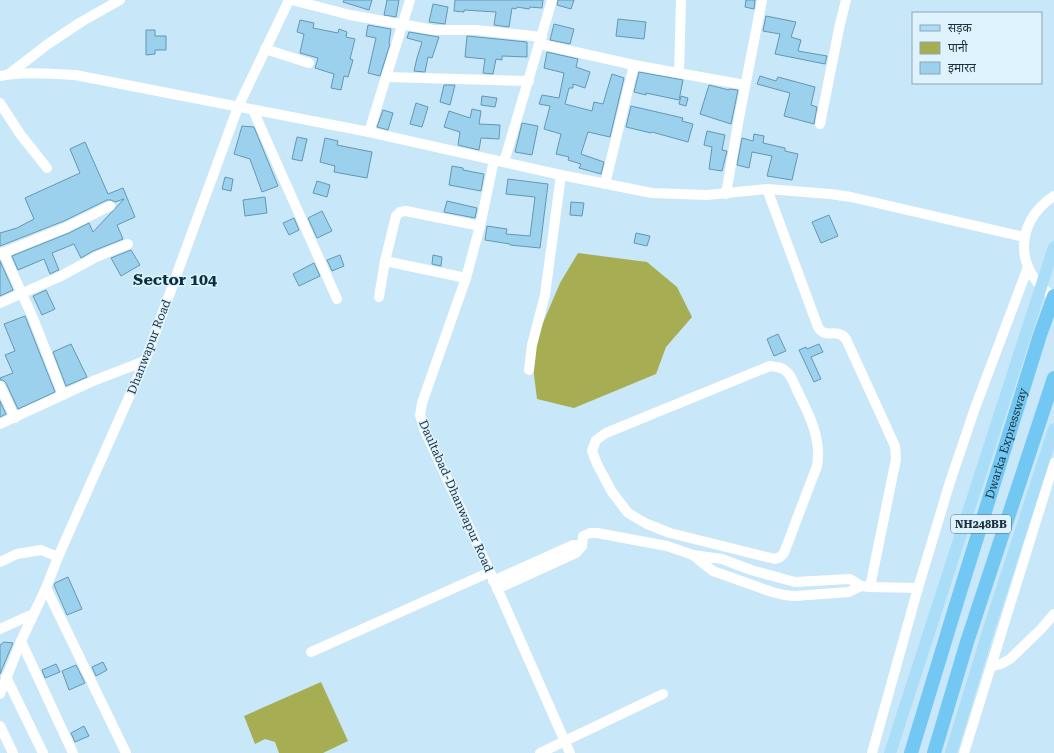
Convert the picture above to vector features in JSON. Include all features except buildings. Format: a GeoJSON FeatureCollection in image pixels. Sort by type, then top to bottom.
{"type":"FeatureCollection","features":[{"type":"Feature","properties":{"kind":"highway","name":"Dwarka Expressway"},"geometry":{"type":"LineString","coordinates":[[911,753],[956,605],[1054,297]]}},
{"type":"Feature","properties":{"kind":"highway","name":"Dwarka Expressway"},"geometry":{"type":"LineString","coordinates":[[934,753],[967,642],[1054,378]]}},
{"type":"Feature","properties":{"kind":"main road"},"geometry":{"type":"LineString","coordinates":[[890,753],[1054,248]]}},
{"type":"Feature","properties":{"kind":"main road"},"geometry":{"type":"LineString","coordinates":[[951,753],[988,632],[1054,429]]}},
{"type":"Feature","properties":{"kind":"street"},"geometry":{"type":"LineString","coordinates":[[4,75],[81,22],[120,0]]}},
{"type":"Feature","properties":{"kind":"street","name":"Dhanwapur Road"},"geometry":{"type":"LineString","coordinates":[[0,694],[21,641],[46,588],[58,557],[145,361],[238,107],[289,0]]}},
{"type":"Feature","properties":{"kind":"street"},"geometry":{"type":"LineString","coordinates":[[292,0],[350,15],[434,30],[476,30],[541,40],[634,65],[745,85]]}},
{"type":"Feature","properties":{"kind":"street"},"geometry":{"type":"LineString","coordinates":[[369,132],[410,0]]}},
{"type":"Feature","properties":{"kind":"street"},"geometry":{"type":"LineString","coordinates":[[504,162],[552,0]]}},
{"type":"Feature","properties":{"kind":"street"},"geometry":{"type":"LineString","coordinates":[[678,73],[681,0]]}},
{"type":"Feature","properties":{"kind":"street"},"geometry":{"type":"LineString","coordinates":[[726,194],[745,85],[762,0]]}},
{"type":"Feature","properties":{"kind":"street"},"geometry":{"type":"LineString","coordinates":[[820,124],[846,0]]}},
{"type":"Feature","properties":{"kind":"street"},"geometry":{"type":"LineString","coordinates":[[265,49],[309,63]]}},
{"type":"Feature","properties":{"kind":"street"},"geometry":{"type":"LineString","coordinates":[[605,184],[634,65]]}},
{"type":"Feature","properties":{"kind":"street"},"geometry":{"type":"LineString","coordinates":[[4,75],[42,73],[76,75],[369,132],[560,175],[652,193],[707,195],[767,189],[830,194],[851,197],[1024,236]]}},
{"type":"Feature","properties":{"kind":"street"},"geometry":{"type":"LineString","coordinates":[[386,77],[529,81]]}},
{"type":"Feature","properties":{"kind":"street"},"geometry":{"type":"LineString","coordinates":[[0,103],[20,134],[47,168]]}},
{"type":"Feature","properties":{"kind":"street"},"geometry":{"type":"LineString","coordinates":[[253,110],[337,299]]}},
{"type":"Feature","properties":{"kind":"street","name":"Daultabad-Dhanwapur Road"},"geometry":{"type":"LineString","coordinates":[[494,160],[480,226],[466,278],[422,404],[420,415],[424,429],[570,753]]}},
{"type":"Feature","properties":{"kind":"street"},"geometry":{"type":"LineString","coordinates":[[529,370],[532,345],[544,295],[560,175]]}},
{"type":"Feature","properties":{"kind":"street"},"geometry":{"type":"LineString","coordinates":[[767,189],[818,327],[824,334],[839,333],[846,339],[895,446],[896,459],[866,586]]}},
{"type":"Feature","properties":{"kind":"street"},"geometry":{"type":"LineString","coordinates":[[1053,195],[1043,203],[1031,218],[1024,236],[1024,256],[1030,274],[1042,290],[1054,297]]}},
{"type":"Feature","properties":{"kind":"street"},"geometry":{"type":"LineString","coordinates":[[63,395],[33,318],[2,253],[39,239],[110,206]]}},
{"type":"Feature","properties":{"kind":"street"},"geometry":{"type":"LineString","coordinates":[[379,297],[385,261],[396,216],[400,212],[406,211],[424,214],[480,226]]}},
{"type":"Feature","properties":{"kind":"street"},"geometry":{"type":"LineString","coordinates":[[0,303],[59,277],[96,257],[128,244]]}},
{"type":"Feature","properties":{"kind":"street"},"geometry":{"type":"LineString","coordinates":[[385,261],[466,278]]}},
{"type":"Feature","properties":{"kind":"street"},"geometry":{"type":"LineString","coordinates":[[872,753],[918,588],[950,482],[975,408],[1028,266]]}},
{"type":"Feature","properties":{"kind":"street"},"geometry":{"type":"LineString","coordinates":[[0,424],[63,395],[145,361]]}},
{"type":"Feature","properties":{"kind":"street"},"geometry":{"type":"LineString","coordinates":[[770,366],[780,367],[788,372],[813,424],[819,456],[817,466],[784,553],[775,559],[670,533],[647,524],[628,513],[612,492],[597,464],[592,451],[596,440],[606,433],[770,366]]}},
{"type":"Feature","properties":{"kind":"street"},"geometry":{"type":"LineString","coordinates":[[0,386],[14,418]]}},
{"type":"Feature","properties":{"kind":"street"},"geometry":{"type":"LineString","coordinates":[[964,753],[1054,463]]}},
{"type":"Feature","properties":{"kind":"street"},"geometry":{"type":"LineString","coordinates":[[311,652],[493,580],[576,553],[582,546],[583,536],[590,533],[667,546],[693,555],[722,559],[751,570],[795,582],[850,579],[866,586],[918,588]]}},
{"type":"Feature","properties":{"kind":"street"},"geometry":{"type":"LineString","coordinates":[[667,546],[670,533]]}},
{"type":"Feature","properties":{"kind":"street"},"geometry":{"type":"LineString","coordinates":[[0,562],[17,554],[41,550],[58,557]]}},
{"type":"Feature","properties":{"kind":"street"},"geometry":{"type":"LineString","coordinates":[[693,555],[713,571],[784,595],[795,596],[849,592],[866,586]]}},
{"type":"Feature","properties":{"kind":"street"},"geometry":{"type":"LineString","coordinates":[[46,588],[126,753]]}},
{"type":"Feature","properties":{"kind":"street"},"geometry":{"type":"LineString","coordinates":[[0,629],[33,614]]}},
{"type":"Feature","properties":{"kind":"street"},"geometry":{"type":"LineString","coordinates":[[991,666],[1001,664],[1010,659],[1045,625],[1054,614]]}},
{"type":"Feature","properties":{"kind":"street"},"geometry":{"type":"LineString","coordinates":[[21,641],[73,753]]}},
{"type":"Feature","properties":{"kind":"street"},"geometry":{"type":"LineString","coordinates":[[6,677],[43,753]]}},
{"type":"Feature","properties":{"kind":"street"},"geometry":{"type":"LineString","coordinates":[[540,753],[663,694]]}},
{"type":"Feature","properties":{"kind":"street"},"geometry":{"type":"LineString","coordinates":[[0,726],[13,753]]}},
{"type":"Feature","properties":{"kind":"water"},"geometry":{"type":"Polygon","coordinates":[[[578,253],[647,262],[677,287],[692,317],[666,347],[656,374],[574,408],[537,399],[531,351],[560,283],[578,253]]]}},
{"type":"Feature","properties":{"kind":"water"},"geometry":{"type":"Polygon","coordinates":[[[321,682],[348,741],[323,753],[279,753],[275,742],[265,739],[255,744],[244,716],[321,682]]]}},
{"type":"Feature","properties":{"kind":"district","name":"Sector 104"},"geometry":{"type":"Point","coordinates":[175,279]}}]}
